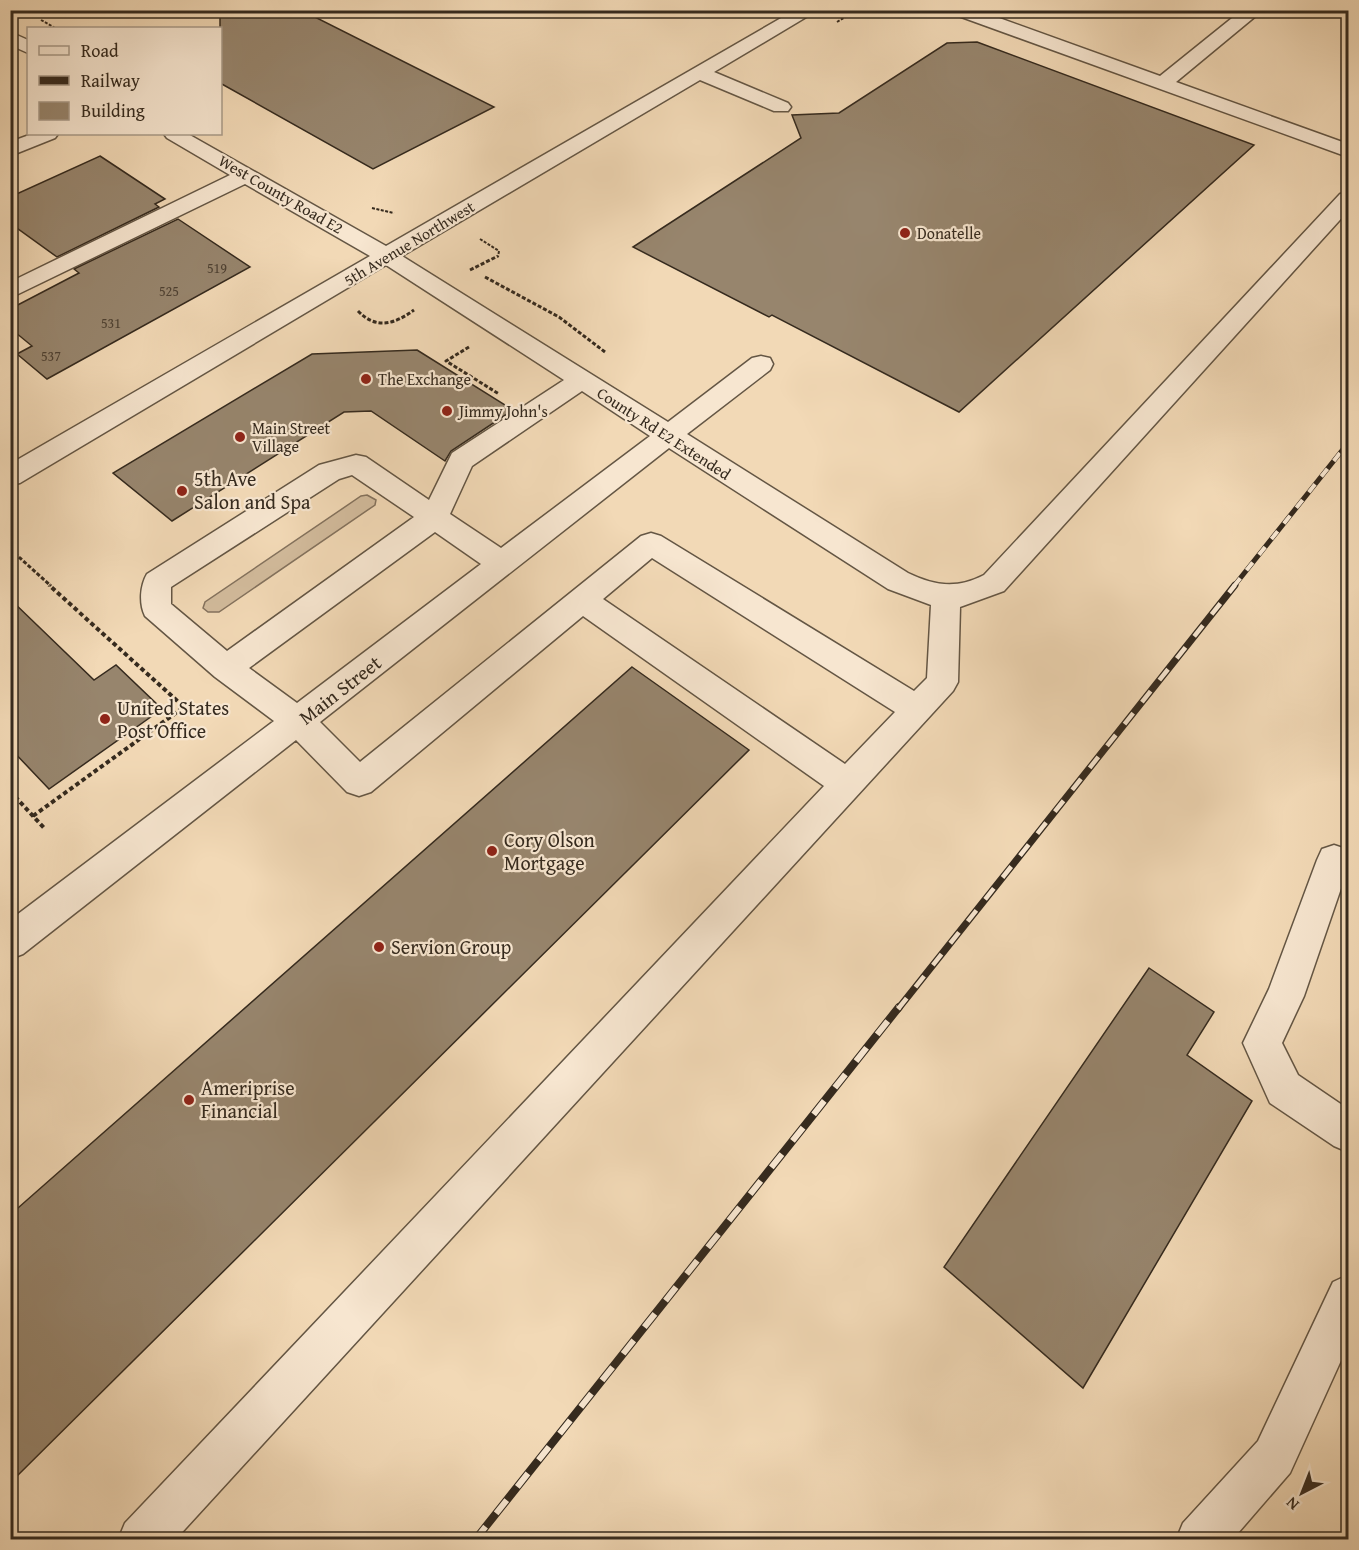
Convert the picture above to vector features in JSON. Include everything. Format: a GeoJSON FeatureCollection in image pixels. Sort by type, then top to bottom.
{"type":"FeatureCollection","features":[{"type":"Feature","properties":{"kind":"street","name":"5th Avenue Northwest"},"geometry":{"type":"LineString","coordinates":[[10,476],[808,10]]}},
{"type":"Feature","properties":{"kind":"street"},"geometry":{"type":"LineString","coordinates":[[959,10],[1348,151]]}},
{"type":"Feature","properties":{"kind":"street"},"geometry":{"type":"LineString","coordinates":[[1162,84],[1254,10]]}},
{"type":"Feature","properties":{"kind":"street"},"geometry":{"type":"LineString","coordinates":[[10,37],[27,47]]}},
{"type":"Feature","properties":{"kind":"street"},"geometry":{"type":"LineString","coordinates":[[699,73],[781,107]]}},
{"type":"Feature","properties":{"kind":"street"},"geometry":{"type":"LineString","coordinates":[[10,150],[46,135]]}},
{"type":"Feature","properties":{"kind":"street","name":"West County Road E2"},"geometry":{"type":"LineString","coordinates":[[176,135],[248,174],[387,256]]}},
{"type":"Feature","properties":{"kind":"street"},"geometry":{"type":"LineString","coordinates":[[10,291],[248,174]]}},
{"type":"Feature","properties":{"kind":"street","name":"County Rd E2 Extended"},"geometry":{"type":"LineString","coordinates":[[387,256],[898,581],[924,594],[946,597],[975,595],[994,583],[1348,199]]}},
{"type":"Feature","properties":{"kind":"street","name":"Main Street"},"geometry":{"type":"LineString","coordinates":[[10,942],[299,722],[761,364]]}},
{"type":"Feature","properties":{"kind":"street"},"geometry":{"type":"LineString","coordinates":[[226,668],[435,517],[461,460],[581,380]]}},
{"type":"Feature","properties":{"kind":"street"},"geometry":{"type":"LineString","coordinates":[[503,564],[356,464],[329,472],[157,582],[156,608],[226,668],[299,722],[358,782],[651,543],[916,709]]}},
{"type":"Feature","properties":{"kind":"street"},"geometry":{"type":"LineString","coordinates":[[142,1539],[942,682],[946,597]]}},
{"type":"Feature","properties":{"kind":"street"},"geometry":{"type":"LineString","coordinates":[[582,600],[847,784]]}},
{"type":"Feature","properties":{"kind":"street"},"geometry":{"type":"LineString","coordinates":[[1344,874],[1262,1043],[1284,1089],[1348,1132]]}},
{"type":"Feature","properties":{"kind":"street"},"geometry":{"type":"LineString","coordinates":[[1200,1539],[1274,1457],[1348,1297]]}},
{"type":"Feature","properties":{"kind":"path"},"geometry":{"type":"LineString","coordinates":[[470,270],[498,258],[499,251],[480,239]]}},
{"type":"Feature","properties":{"kind":"path"},"geometry":{"type":"LineString","coordinates":[[358,311],[370,322],[379,325],[396,322],[417,308]]}},
{"type":"Feature","properties":{"kind":"path"},"geometry":{"type":"LineString","coordinates":[[472,345],[446,361],[503,397]]}},
{"type":"Feature","properties":{"kind":"path"},"geometry":{"type":"LineString","coordinates":[[10,549],[184,707],[33,816]]}},
{"type":"Feature","properties":{"kind":"path"},"geometry":{"type":"LineString","coordinates":[[10,791],[45,829]]}},
{"type":"Feature","properties":{"kind":"shaded area"},"geometry":{"type":"Polygon","coordinates":[[[367,495],[376,500],[375,505],[219,612],[208,612],[203,608],[205,602],[361,496],[367,495]]]}},
{"type":"Feature","properties":{"kind":"building"},"geometry":{"type":"Polygon","coordinates":[[[220,10],[301,10],[494,107],[373,169],[222,84],[222,27],[220,27],[220,10]]]}},
{"type":"Feature","properties":{"kind":"building","name":"Donatelle"},"geometry":{"type":"Polygon","coordinates":[[[977,42],[1254,145],[959,412],[772,315],[769,317],[633,247],[801,138],[792,115],[839,113],[947,43],[977,42]]]}},
{"type":"Feature","properties":{"kind":"building"},"geometry":{"type":"Polygon","coordinates":[[[100,156],[165,199],[155,204],[159,207],[57,257],[10,223],[10,197],[100,156]]]}},
{"type":"Feature","properties":{"kind":"building"},"geometry":{"type":"Polygon","coordinates":[[[178,219],[250,267],[47,379],[17,354],[32,346],[10,328],[10,309],[79,273],[74,269],[178,219]]]}},
{"type":"Feature","properties":{"kind":"building","name":"Main Street Village"},"geometry":{"type":"Polygon","coordinates":[[[417,350],[513,410],[451,451],[445,461],[371,411],[344,412],[172,521],[113,473],[312,354],[417,350]]]}},
{"type":"Feature","properties":{"kind":"building"},"geometry":{"type":"Polygon","coordinates":[[[10,599],[94,680],[116,665],[162,709],[49,789],[10,748],[10,599]]]}},
{"type":"Feature","properties":{"kind":"building"},"geometry":{"type":"Polygon","coordinates":[[[632,667],[749,750],[10,1483],[10,1215],[632,667]]]}},
{"type":"Feature","properties":{"kind":"building"},"geometry":{"type":"Polygon","coordinates":[[[1149,968],[1214,1012],[1187,1055],[1252,1101],[1083,1388],[944,1267],[1149,968]]]}},
{"type":"Feature","properties":{"kind":"railway"},"geometry":{"type":"LineString","coordinates":[[1234,586],[1348,443]]}},
{"type":"Feature","properties":{"kind":"railway"},"geometry":{"type":"LineString","coordinates":[[898,1009],[1235,585]]}},
{"type":"Feature","properties":{"kind":"railway"},"geometry":{"type":"LineString","coordinates":[[475,1540],[899,1007]]}},
{"type":"Feature","properties":{"kind":"place","name":"Donatelle"},"geometry":{"type":"Point","coordinates":[905,233]}},
{"type":"Feature","properties":{"kind":"place","name":"The Exchange"},"geometry":{"type":"Point","coordinates":[366,379]}},
{"type":"Feature","properties":{"kind":"place","name":"Jimmy John's"},"geometry":{"type":"Point","coordinates":[447,411]}},
{"type":"Feature","properties":{"kind":"place","name":"Main Street Village"},"geometry":{"type":"Point","coordinates":[240,437]}},
{"type":"Feature","properties":{"kind":"place","name":"5th Ave Salon and Spa"},"geometry":{"type":"Point","coordinates":[182,491]}},
{"type":"Feature","properties":{"kind":"place","name":"United States Post Office"},"geometry":{"type":"Point","coordinates":[105,719]}},
{"type":"Feature","properties":{"kind":"place","name":"Cory Olson Mortgage"},"geometry":{"type":"Point","coordinates":[492,851]}},
{"type":"Feature","properties":{"kind":"place","name":"Servion Group"},"geometry":{"type":"Point","coordinates":[379,947]}},
{"type":"Feature","properties":{"kind":"place","name":"Ameriprise Financial"},"geometry":{"type":"Point","coordinates":[189,1100]}}]}
